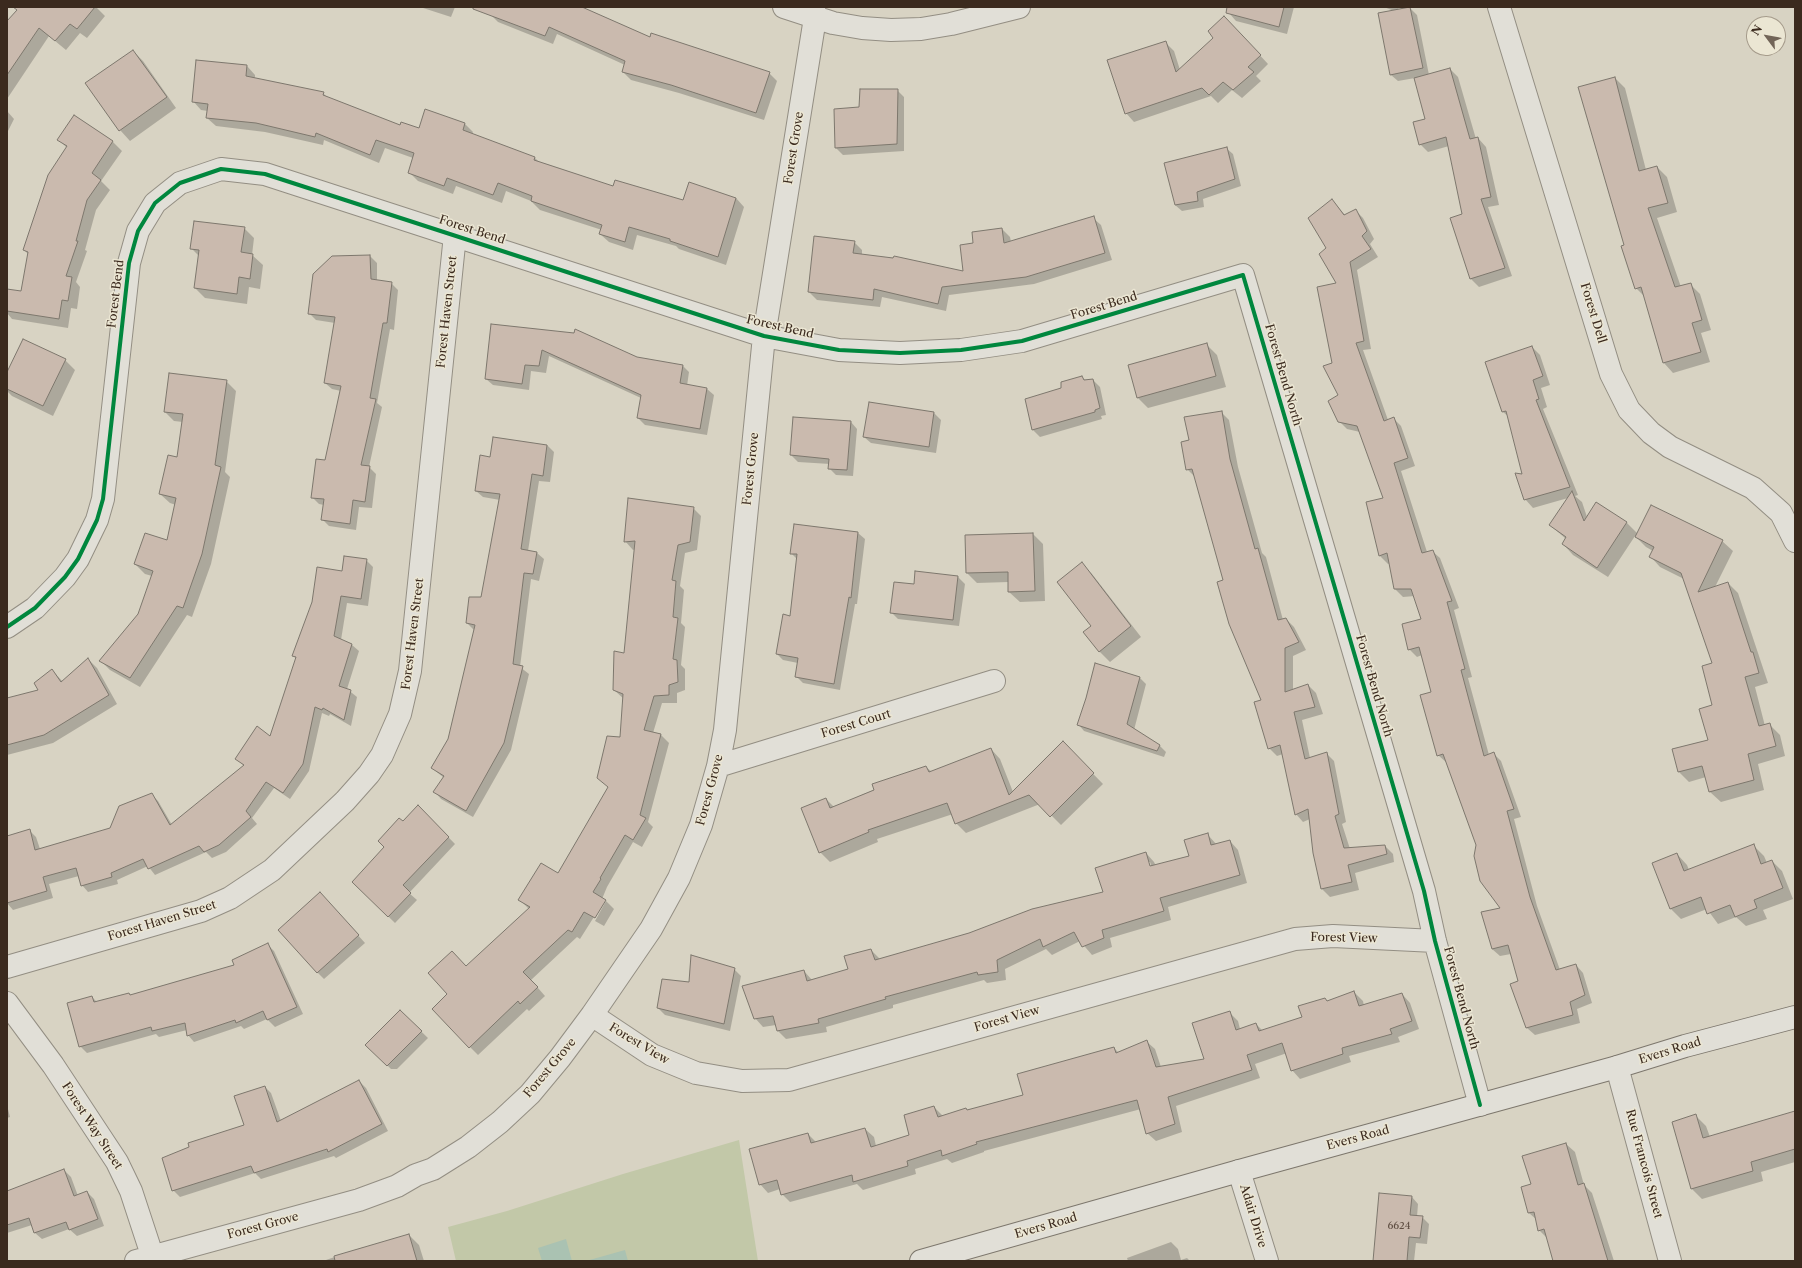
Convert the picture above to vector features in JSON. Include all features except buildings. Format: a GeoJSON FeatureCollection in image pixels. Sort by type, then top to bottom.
{"type":"FeatureCollection","features":[{"type":"Feature","properties":{"kind":"street"},"geometry":{"type":"LineString","coordinates":[[784,7],[814,13],[862,28],[892,30],[951,24],[1019,7]]}},
{"type":"Feature","properties":{"kind":"street","name":"Forest Dell"},"geometry":{"type":"LineString","coordinates":[[1499,7],[1611,374],[1629,410],[1650,433],[1670,447],[1754,488],[1782,513],[1795,541]]}},
{"type":"Feature","properties":{"kind":"street","name":"Forest Grove"},"geometry":{"type":"LineString","coordinates":[[147,1259],[359,1200],[397,1186],[416,1175],[433,1169],[468,1147],[495,1126],[530,1094],[592,1015],[651,929],[679,878],[701,825],[718,766],[725,730],[764,336],[814,13]]}},
{"type":"Feature","properties":{"kind":"street","name":"Forest Bend"},"geometry":{"type":"LineString","coordinates":[[7,627],[35,608],[65,577],[82,552],[97,520],[104,499],[129,262],[138,231],[155,203],[180,183],[221,169],[265,174],[764,336],[839,350],[900,353],[961,350],[1022,341],[1243,275]]}},
{"type":"Feature","properties":{"kind":"street","name":"Forest Haven Street"},"geometry":{"type":"LineString","coordinates":[[7,967],[201,911],[230,898],[272,870],[345,802],[369,774],[382,755],[400,714],[410,670],[455,235]]}},
{"type":"Feature","properties":{"kind":"street","name":"Forest Bend North"},"geometry":{"type":"LineString","coordinates":[[1243,275],[1424,891],[1435,941],[1480,1105]]}},
{"type":"Feature","properties":{"kind":"street","name":"Forest Court"},"geometry":{"type":"LineString","coordinates":[[718,766],[994,681]]}},
{"type":"Feature","properties":{"kind":"street","name":"Forest View"},"geometry":{"type":"LineString","coordinates":[[592,1015],[652,1055],[696,1073],[736,1080],[789,1080],[1295,938],[1333,936],[1435,941]]}},
{"type":"Feature","properties":{"kind":"street","name":"Forest Way Street"},"geometry":{"type":"LineString","coordinates":[[7,1002],[53,1065],[117,1162],[131,1191],[147,1259]]}},
{"type":"Feature","properties":{"kind":"street","name":"Evers Road"},"geometry":{"type":"LineString","coordinates":[[921,1261],[1238,1171],[1617,1067],[1685,1046],[1795,1017]]}},
{"type":"Feature","properties":{"kind":"street","name":"Rue Francois Street"},"geometry":{"type":"LineString","coordinates":[[1617,1067],[1670,1261]]}},
{"type":"Feature","properties":{"kind":"street","name":"Adair Drive"},"geometry":{"type":"LineString","coordinates":[[1238,1171],[1267,1261]]}},
{"type":"Feature","properties":{"kind":"shaded area"},"geometry":{"type":"Polygon","coordinates":[[[739,1140],[758,1261],[456,1261],[448,1227],[507,1211],[623,1174],[739,1140]]]}},
{"type":"Feature","properties":{"kind":"shaded area"},"geometry":{"type":"Polygon","coordinates":[[[566,1239],[572,1261],[542,1261],[538,1248],[566,1239]]]}},
{"type":"Feature","properties":{"kind":"shaded area"},"geometry":{"type":"Polygon","coordinates":[[[625,1250],[628,1261],[586,1261],[625,1250]]]}},
{"type":"Feature","properties":{"kind":"cycle path"},"geometry":{"type":"LineString","coordinates":[[7,627],[35,608],[65,577],[78,559],[97,520],[103,499],[129,263],[138,231],[155,203],[180,183],[221,169],[265,174],[764,336],[839,350],[900,353],[961,350],[1022,341],[1243,275],[1424,891],[1435,941],[1480,1105]]}}]}
